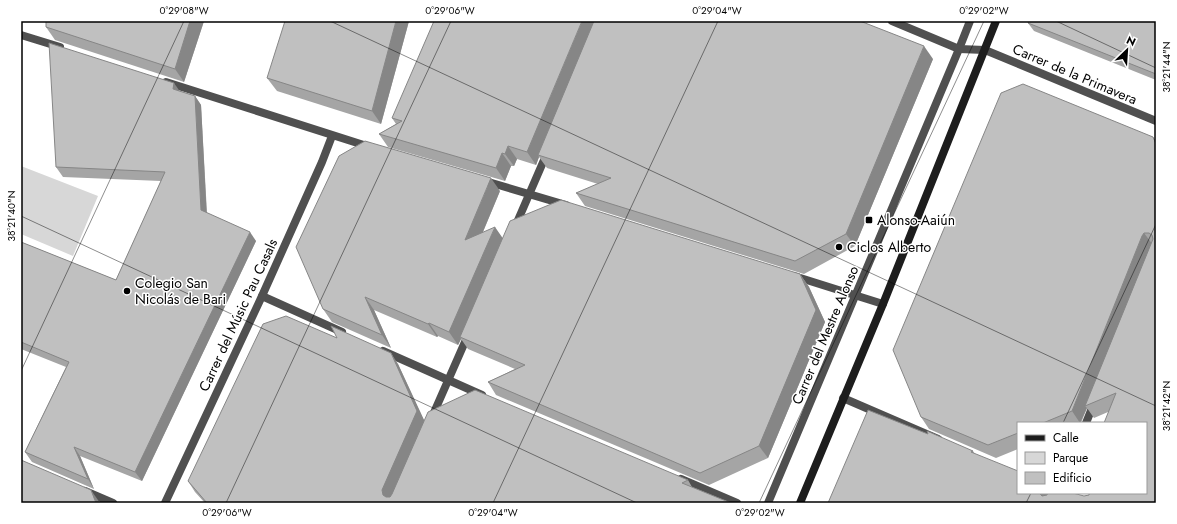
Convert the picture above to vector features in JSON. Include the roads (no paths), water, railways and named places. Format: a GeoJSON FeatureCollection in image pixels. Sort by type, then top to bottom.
{"type":"FeatureCollection","features":[{"type":"Feature","properties":{"kind":"main road"},"geometry":{"type":"LineString","coordinates":[[800,503],[883,304],[996,21]]}},
{"type":"Feature","properties":{"kind":"street"},"geometry":{"type":"LineString","coordinates":[[892,21],[959,49],[985,50]]}},
{"type":"Feature","properties":{"kind":"street","name":"Carrer del Mestre Alonso"},"geometry":{"type":"LineString","coordinates":[[768,503],[970,21]]}},
{"type":"Feature","properties":{"kind":"street"},"geometry":{"type":"LineString","coordinates":[[21,35],[66,49]]}},
{"type":"Feature","properties":{"kind":"street","name":"Carrer de la Primavera"},"geometry":{"type":"LineString","coordinates":[[985,50],[1156,121]]}},
{"type":"Feature","properties":{"kind":"street"},"geometry":{"type":"LineString","coordinates":[[157,79],[332,136],[377,149]]}},
{"type":"Feature","properties":{"kind":"street","name":"Carrer del Músic Pau Casals"},"geometry":{"type":"LineString","coordinates":[[165,503],[262,296],[322,162],[332,136]]}},
{"type":"Feature","properties":{"kind":"street"},"geometry":{"type":"LineString","coordinates":[[511,237],[551,143]]}},
{"type":"Feature","properties":{"kind":"street"},"geometry":{"type":"LineString","coordinates":[[476,178],[575,208]]}},
{"type":"Feature","properties":{"kind":"street"},"geometry":{"type":"LineString","coordinates":[[788,274],[883,304]]}},
{"type":"Feature","properties":{"kind":"street"},"geometry":{"type":"LineString","coordinates":[[262,296],[348,335]]}},
{"type":"Feature","properties":{"kind":"street"},"geometry":{"type":"LineString","coordinates":[[430,424],[470,330]]}},
{"type":"Feature","properties":{"kind":"street"},"geometry":{"type":"LineString","coordinates":[[377,348],[492,399]]}},
{"type":"Feature","properties":{"kind":"street"},"geometry":{"type":"LineString","coordinates":[[1086,422],[1097,394]]}},
{"type":"Feature","properties":{"kind":"street"},"geometry":{"type":"LineString","coordinates":[[843,398],[945,442]]}},
{"type":"Feature","properties":{"kind":"street"},"geometry":{"type":"LineString","coordinates":[[672,475],[737,503]]}},
{"type":"Feature","properties":{"kind":"street"},"geometry":{"type":"LineString","coordinates":[[78,488],[113,503]]}},
{"type":"Feature","properties":{"kind":"place","name":"Alonso-Aaiún"},"geometry":{"type":"Point","coordinates":[869,220]}},
{"type":"Feature","properties":{"kind":"place","name":"Ciclos Alberto"},"geometry":{"type":"Point","coordinates":[839,247]}},
{"type":"Feature","properties":{"kind":"place","name":"Colegio San Nicolás de Bari"},"geometry":{"type":"Point","coordinates":[127,291]}}]}
